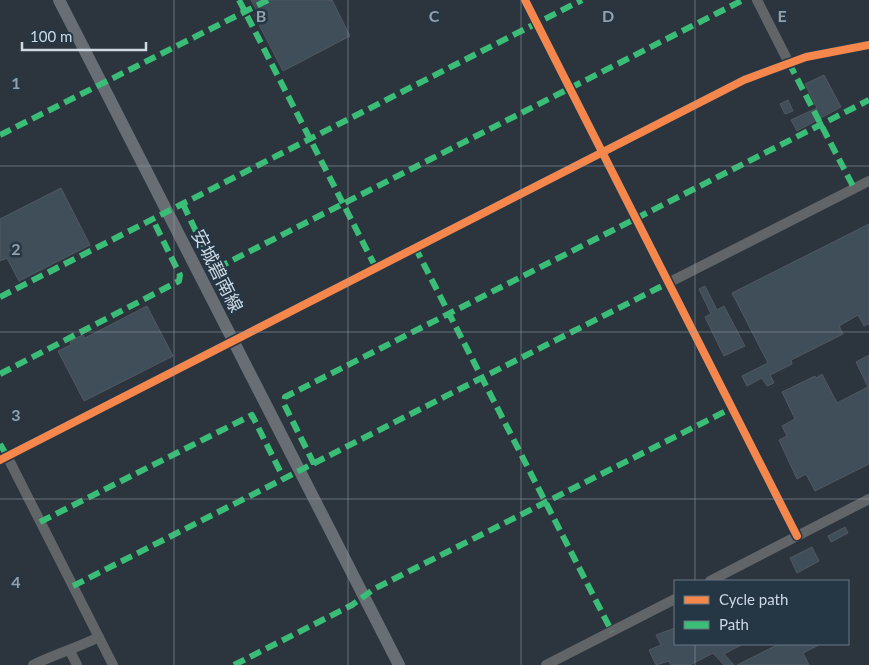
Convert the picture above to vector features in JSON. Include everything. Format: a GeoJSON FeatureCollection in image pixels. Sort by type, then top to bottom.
{"type":"FeatureCollection","features":[{"type":"Feature","properties":{"kind":"main road","name":"安城碧南線"},"geometry":{"type":"LineString","coordinates":[[59,0],[398,665]]}},
{"type":"Feature","properties":{"kind":"street"},"geometry":{"type":"LineString","coordinates":[[525,0],[797,536]]}},
{"type":"Feature","properties":{"kind":"street"},"geometry":{"type":"LineString","coordinates":[[757,0],[789,63]]}},
{"type":"Feature","properties":{"kind":"street"},"geometry":{"type":"LineString","coordinates":[[113,665],[3,458],[744,80],[789,63],[824,53],[869,46]]}},
{"type":"Feature","properties":{"kind":"street"},"geometry":{"type":"LineString","coordinates":[[668,283],[869,181]]}},
{"type":"Feature","properties":{"kind":"street"},"geometry":{"type":"LineString","coordinates":[[712,580],[869,500]]}},
{"type":"Feature","properties":{"kind":"street"},"geometry":{"type":"LineString","coordinates":[[546,665],[674,600]]}},
{"type":"Feature","properties":{"kind":"street"},"geometry":{"type":"LineString","coordinates":[[33,665],[57,652],[70,651],[99,637]]}},
{"type":"Feature","properties":{"kind":"street"},"geometry":{"type":"LineString","coordinates":[[70,651],[77,665]]}},
{"type":"Feature","properties":{"kind":"building"},"geometry":{"type":"Polygon","coordinates":[[[251,0],[332,0],[350,36],[283,71],[254,15],[258,13],[251,0]]]}},
{"type":"Feature","properties":{"kind":"building"},"geometry":{"type":"Polygon","coordinates":[[[824,75],[841,107],[797,131],[791,120],[817,108],[805,84],[824,75]]]}},
{"type":"Feature","properties":{"kind":"building"},"geometry":{"type":"Polygon","coordinates":[[[788,100],[793,111],[785,114],[780,104],[788,100]]]}},
{"type":"Feature","properties":{"kind":"building"},"geometry":{"type":"Polygon","coordinates":[[[61,188],[90,245],[19,281],[7,258],[0,261],[0,219],[61,188]]]}},
{"type":"Feature","properties":{"kind":"building"},"geometry":{"type":"Polygon","coordinates":[[[869,224],[869,324],[864,326],[858,315],[839,326],[843,334],[791,360],[792,364],[770,375],[774,383],[767,386],[762,378],[747,386],[742,376],[768,363],[732,293],[869,224]]]}},
{"type":"Feature","properties":{"kind":"building"},"geometry":{"type":"Polygon","coordinates":[[[705,286],[717,310],[724,306],[745,346],[724,356],[705,317],[711,314],[699,289],[705,286]]]}},
{"type":"Feature","properties":{"kind":"building"},"geometry":{"type":"Polygon","coordinates":[[[147,306],[173,356],[84,401],[58,351],[71,345],[70,342],[78,337],[83,335],[85,338],[147,306]]]}},
{"type":"Feature","properties":{"kind":"building"},"geometry":{"type":"Polygon","coordinates":[[[869,355],[869,464],[815,491],[806,474],[797,479],[779,440],[787,436],[782,426],[795,419],[782,392],[822,374],[837,403],[868,387],[856,362],[869,355]]]}},
{"type":"Feature","properties":{"kind":"building"},"geometry":{"type":"Polygon","coordinates":[[[845,527],[848,533],[831,542],[828,536],[845,527]]]}},
{"type":"Feature","properties":{"kind":"building"},"geometry":{"type":"Polygon","coordinates":[[[812,547],[819,561],[797,573],[790,558],[812,547]]]}},
{"type":"Feature","properties":{"kind":"building"},"geometry":{"type":"Polygon","coordinates":[[[674,628],[674,645],[741,645],[724,654],[734,665],[724,665],[713,653],[690,665],[671,665],[669,661],[656,665],[649,650],[661,645],[656,635],[674,628]]]}},
{"type":"Feature","properties":{"kind":"building"},"geometry":{"type":"Polygon","coordinates":[[[777,645],[819,645],[803,653],[809,665],[737,665],[777,645]]]}},
{"type":"Feature","properties":{"kind":"marked path"},"geometry":{"type":"LineString","coordinates":[[239,0],[376,268]]}},
{"type":"Feature","properties":{"kind":"marked path"},"geometry":{"type":"LineString","coordinates":[[0,135],[268,0]]}},
{"type":"Feature","properties":{"kind":"marked path"},"geometry":{"type":"LineString","coordinates":[[0,297],[582,0]]}},
{"type":"Feature","properties":{"kind":"marked path"},"geometry":{"type":"LineString","coordinates":[[183,204],[211,263],[219,267],[743,0]]}},
{"type":"Feature","properties":{"kind":"marked path"},"geometry":{"type":"LineString","coordinates":[[789,63],[854,188]]}},
{"type":"Feature","properties":{"kind":"marked path"},"geometry":{"type":"LineString","coordinates":[[314,464],[284,404],[285,397],[869,100]]}},
{"type":"Feature","properties":{"kind":"marked path"},"geometry":{"type":"LineString","coordinates":[[0,374],[179,281],[180,275],[153,220]]}},
{"type":"Feature","properties":{"kind":"marked path"},"geometry":{"type":"LineString","coordinates":[[415,247],[612,632]]}},
{"type":"Feature","properties":{"kind":"marked path"},"geometry":{"type":"LineString","coordinates":[[73,586],[668,283]]}},
{"type":"Feature","properties":{"kind":"marked path"},"geometry":{"type":"LineString","coordinates":[[234,665],[352,605],[374,589],[732,408]]}},
{"type":"Feature","properties":{"kind":"marked path"},"geometry":{"type":"LineString","coordinates":[[40,522],[252,415],[284,479]]}},
{"type":"Feature","properties":{"kind":"marked path"},"geometry":{"type":"LineString","coordinates":[[0,444],[7,456]]}},
{"type":"Feature","properties":{"kind":"cycle path"},"geometry":{"type":"LineString","coordinates":[[525,0],[797,536]]}},
{"type":"Feature","properties":{"kind":"cycle path"},"geometry":{"type":"LineString","coordinates":[[0,460],[744,80],[806,57],[869,45]]}}]}
